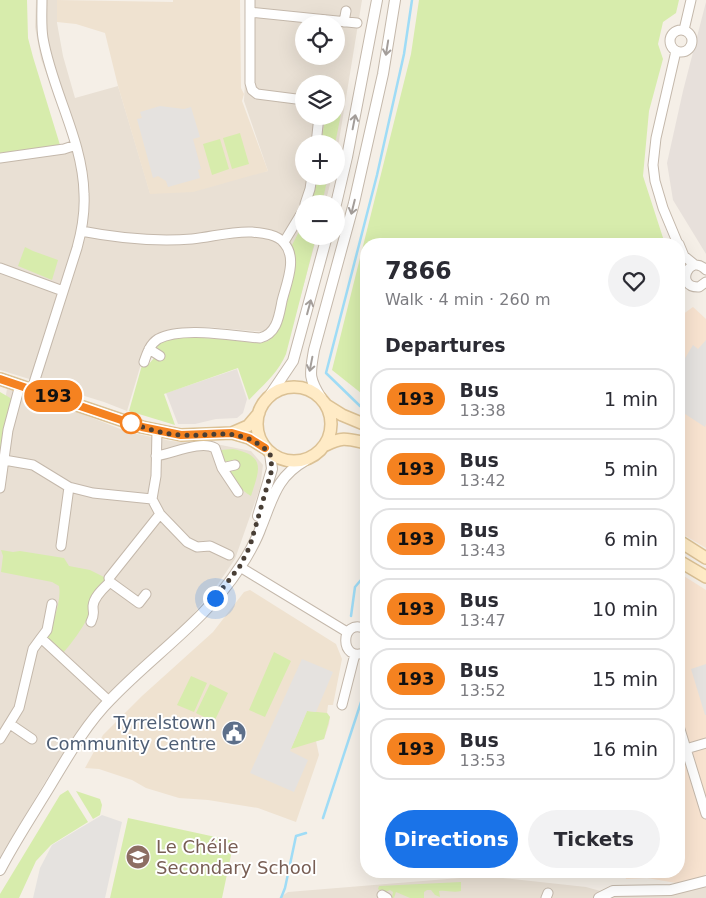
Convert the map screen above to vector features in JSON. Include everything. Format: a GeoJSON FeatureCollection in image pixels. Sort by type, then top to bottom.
{"type":"FeatureCollection","features":[{"type":"Feature","properties":{"kind":"main road"},"geometry":{"type":"LineString","coordinates":[[0,379],[124,421],[157,430],[181,435],[232,433],[249,438],[281,459],[293,462],[306,460],[337,439],[360,442]]}},
{"type":"Feature","properties":{"kind":"main road"},"geometry":{"type":"LineString","coordinates":[[232,433],[248,426],[268,398],[283,389],[300,387],[312,391],[342,415],[360,422]]}},
{"type":"Feature","properties":{"kind":"main road"},"geometry":{"type":"LineString","coordinates":[[324,402],[330,414],[332,425],[326,445]]}},
{"type":"Feature","properties":{"kind":"main road"},"geometry":{"type":"LineString","coordinates":[[259,413],[257,431],[267,451]]}},
{"type":"Feature","properties":{"kind":"main road"},"geometry":{"type":"LineString","coordinates":[[685,545],[706,558]]}},
{"type":"Feature","properties":{"kind":"main road"},"geometry":{"type":"LineString","coordinates":[[685,565],[706,577]]}},
{"type":"Feature","properties":{"kind":"street"},"geometry":{"type":"LineString","coordinates":[[0,488],[8,430],[63,291],[81,231],[84,195],[80,160],[46,52],[41,18],[42,0]]}},
{"type":"Feature","properties":{"kind":"street"},"geometry":{"type":"LineString","coordinates":[[250,0],[250,83],[252,90],[258,94],[295,99]]}},
{"type":"Feature","properties":{"kind":"street"},"geometry":{"type":"LineString","coordinates":[[338,195],[349,148],[377,0]]}},
{"type":"Feature","properties":{"kind":"street"},"geometry":{"type":"LineString","coordinates":[[324,402],[312,385],[310,374],[314,350],[354,203],[383,74],[395,0]]}},
{"type":"Feature","properties":{"kind":"street"},"geometry":{"type":"LineString","coordinates":[[684,30],[691,0]]}},
{"type":"Feature","properties":{"kind":"street"},"geometry":{"type":"LineString","coordinates":[[345,16],[346,11]]}},
{"type":"Feature","properties":{"kind":"street"},"geometry":{"type":"LineString","coordinates":[[250,12],[295,17]]}},
{"type":"Feature","properties":{"kind":"street"},"geometry":{"type":"LineString","coordinates":[[345,22],[357,23]]}},
{"type":"Feature","properties":{"kind":"street"},"geometry":{"type":"LineString","coordinates":[[687,31],[692,37],[692,45],[684,52],[676,51],[670,44],[670,38],[674,32],[687,31]]}},
{"type":"Feature","properties":{"kind":"street"},"geometry":{"type":"LineString","coordinates":[[676,51],[656,138],[653,165],[663,208],[676,238]]}},
{"type":"Feature","properties":{"kind":"street"},"geometry":{"type":"LineString","coordinates":[[0,158],[64,149],[76,145]]}},
{"type":"Feature","properties":{"kind":"street"},"geometry":{"type":"LineString","coordinates":[[284,242],[295,224]]}},
{"type":"Feature","properties":{"kind":"street"},"geometry":{"type":"LineString","coordinates":[[81,231],[107,237],[189,239],[224,233],[253,232],[270,235],[284,242],[288,250],[290,266],[278,320],[271,333],[260,338],[198,332],[172,334],[157,339],[149,349],[144,362]]}},
{"type":"Feature","properties":{"kind":"street"},"geometry":{"type":"LineString","coordinates":[[268,398],[293,362],[325,245]]}},
{"type":"Feature","properties":{"kind":"street"},"geometry":{"type":"LineString","coordinates":[[686,257],[695,265]]}},
{"type":"Feature","properties":{"kind":"street"},"geometry":{"type":"LineString","coordinates":[[686,257],[686,278],[689,285],[705,286]]}},
{"type":"Feature","properties":{"kind":"street"},"geometry":{"type":"LineString","coordinates":[[686,274],[688,268],[695,265],[702,266],[706,270]]}},
{"type":"Feature","properties":{"kind":"street"},"geometry":{"type":"LineString","coordinates":[[0,268],[63,291]]}},
{"type":"Feature","properties":{"kind":"street"},"geometry":{"type":"LineString","coordinates":[[149,349],[160,356]]}},
{"type":"Feature","properties":{"kind":"street"},"geometry":{"type":"LineString","coordinates":[[157,430],[156,476],[152,499],[160,514],[188,542],[198,547],[210,546],[229,556]]}},
{"type":"Feature","properties":{"kind":"street"},"geometry":{"type":"LineString","coordinates":[[156,456],[197,446],[210,446],[214,448],[222,468],[238,492]]}},
{"type":"Feature","properties":{"kind":"street"},"geometry":{"type":"LineString","coordinates":[[250,546],[272,469],[267,451]]}},
{"type":"Feature","properties":{"kind":"street"},"geometry":{"type":"LineString","coordinates":[[4,460],[33,465],[69,487],[93,493],[152,499]]}},
{"type":"Feature","properties":{"kind":"street"},"geometry":{"type":"LineString","coordinates":[[0,870],[16,840],[84,731],[109,700],[137,672],[187,630],[229,582],[260,529],[279,484],[294,467],[306,460]]}},
{"type":"Feature","properties":{"kind":"street"},"geometry":{"type":"LineString","coordinates":[[222,468],[235,465]]}},
{"type":"Feature","properties":{"kind":"street"},"geometry":{"type":"LineString","coordinates":[[61,546],[69,487]]}},
{"type":"Feature","properties":{"kind":"street"},"geometry":{"type":"LineString","coordinates":[[91,622],[95,613],[93,606],[99,594],[110,582],[109,578],[160,514]]}},
{"type":"Feature","properties":{"kind":"street"},"geometry":{"type":"LineString","coordinates":[[240,566],[347,632]]}},
{"type":"Feature","properties":{"kind":"street"},"geometry":{"type":"LineString","coordinates":[[110,582],[139,602],[146,594]]}},
{"type":"Feature","properties":{"kind":"street"},"geometry":{"type":"LineString","coordinates":[[0,739],[21,701],[33,649],[47,630],[52,604]]}},
{"type":"Feature","properties":{"kind":"street"},"geometry":{"type":"LineString","coordinates":[[360,627],[355,627],[347,632],[345,636],[346,645],[351,652],[360,654]]}},
{"type":"Feature","properties":{"kind":"street"},"geometry":{"type":"LineString","coordinates":[[40,638],[109,700]]}},
{"type":"Feature","properties":{"kind":"street"},"geometry":{"type":"LineString","coordinates":[[342,705],[355,654]]}},
{"type":"Feature","properties":{"kind":"street"},"geometry":{"type":"LineString","coordinates":[[10,724],[32,739]]}},
{"type":"Feature","properties":{"kind":"street"},"geometry":{"type":"LineString","coordinates":[[685,749],[706,743]]}},
{"type":"Feature","properties":{"kind":"street"},"geometry":{"type":"LineString","coordinates":[[685,758],[706,814]]}},
{"type":"Feature","properties":{"kind":"street"},"geometry":{"type":"LineString","coordinates":[[599,898],[613,891],[670,890],[706,881]]}},
{"type":"Feature","properties":{"kind":"shaded area"},"geometry":{"type":"Polygon","coordinates":[[[36,0],[57,0],[57,23],[63,56],[75,98],[118,86],[150,193],[268,171],[244,101],[249,0],[362,0],[345,104],[345,75],[295,75],[295,125],[342,125],[340,135],[295,135],[295,185],[330,185],[327,195],[295,195],[295,245],[315,245],[291,331],[266,332],[207,327],[181,328],[167,331],[144,354],[127,411],[0,370],[0,156],[72,143],[41,59],[35,27],[36,0]]]}},
{"type":"Feature","properties":{"kind":"shaded area"},"geometry":{"type":"Polygon","coordinates":[[[57,0],[173,2],[173,0],[240,0],[241,88],[244,94],[242,101],[268,171],[193,192],[150,194],[118,86],[105,33],[76,24],[57,22],[57,0]]]}},
{"type":"Feature","properties":{"kind":"shaded area"},"geometry":{"type":"Polygon","coordinates":[[[706,2],[706,254],[673,200],[667,163],[706,2]]]}},
{"type":"Feature","properties":{"kind":"shaded area"},"geometry":{"type":"Polygon","coordinates":[[[160,106],[184,109],[191,107],[200,137],[193,139],[201,169],[198,170],[200,178],[168,187],[166,181],[158,176],[153,178],[137,119],[142,118],[140,112],[160,106]]]}},
{"type":"Feature","properties":{"kind":"shaded area"},"geometry":{"type":"Polygon","coordinates":[[[693,307],[706,319],[706,548],[685,536],[685,313],[693,307]]]}},
{"type":"Feature","properties":{"kind":"shaded area"},"geometry":{"type":"Polygon","coordinates":[[[706,340],[705,427],[685,414],[685,358],[693,345],[698,349],[706,340]]]}},
{"type":"Feature","properties":{"kind":"shaded area"},"geometry":{"type":"Polygon","coordinates":[[[237,369],[247,399],[243,413],[237,418],[216,419],[195,424],[178,424],[166,393],[237,369]]]}},
{"type":"Feature","properties":{"kind":"shaded area"},"geometry":{"type":"Polygon","coordinates":[[[7,389],[72,410],[128,432],[171,441],[221,445],[251,451],[263,465],[260,488],[235,559],[218,584],[176,635],[89,715],[48,777],[0,857],[0,429],[7,389]]]}},
{"type":"Feature","properties":{"kind":"shaded area"},"geometry":{"type":"Polygon","coordinates":[[[685,577],[706,590],[706,874],[701,878],[682,884],[647,878],[685,878],[685,577]]]}},
{"type":"Feature","properties":{"kind":"shaded area"},"geometry":{"type":"Polygon","coordinates":[[[250,590],[336,644],[342,659],[333,705],[328,705],[329,724],[324,739],[316,741],[319,755],[296,822],[258,808],[208,800],[179,798],[146,788],[132,780],[99,769],[85,768],[103,735],[142,696],[213,632],[244,592],[250,590]]]}},
{"type":"Feature","properties":{"kind":"shaded area"},"geometry":{"type":"Polygon","coordinates":[[[302,659],[333,672],[316,712],[307,711],[290,751],[308,760],[294,792],[250,773],[302,659]]]}},
{"type":"Feature","properties":{"kind":"shaded area"},"geometry":{"type":"Polygon","coordinates":[[[706,664],[706,715],[705,715],[691,669],[706,664]]]}},
{"type":"Feature","properties":{"kind":"shaded area"},"geometry":{"type":"Polygon","coordinates":[[[102,815],[122,822],[105,898],[33,898],[40,868],[52,845],[102,815]]]}},
{"type":"Feature","properties":{"kind":"shaded area"},"geometry":{"type":"Polygon","coordinates":[[[460,878],[503,878],[586,887],[615,895],[706,886],[706,898],[279,898],[288,892],[460,878]]]}},
{"type":"Feature","properties":{"kind":"green space"},"geometry":{"type":"Polygon","coordinates":[[[0,0],[27,0],[28,38],[60,145],[0,153],[0,0]]]}},
{"type":"Feature","properties":{"kind":"green space"},"geometry":{"type":"Polygon","coordinates":[[[419,0],[679,0],[676,13],[663,22],[658,44],[663,59],[649,111],[643,176],[663,238],[365,238],[411,54],[419,0]]]}},
{"type":"Feature","properties":{"kind":"green space"},"geometry":{"type":"Polygon","coordinates":[[[324,125],[339,125],[337,135],[322,135],[324,125]]]}},
{"type":"Feature","properties":{"kind":"green space"},"geometry":{"type":"Polygon","coordinates":[[[240,133],[249,164],[232,169],[223,138],[240,133]]]}},
{"type":"Feature","properties":{"kind":"green space"},"geometry":{"type":"Polygon","coordinates":[[[220,139],[229,169],[212,175],[203,144],[220,139]]]}},
{"type":"Feature","properties":{"kind":"green space"},"geometry":{"type":"Polygon","coordinates":[[[315,185],[326,185],[324,195],[312,195],[315,185]]]}},
{"type":"Feature","properties":{"kind":"green space"},"geometry":{"type":"Polygon","coordinates":[[[295,239],[295,245],[314,245],[286,354],[279,367],[249,400],[238,368],[164,394],[175,425],[129,411],[142,365],[148,365],[154,358],[161,361],[163,355],[158,351],[157,347],[161,342],[180,337],[225,339],[257,343],[268,341],[278,330],[291,247],[295,239]]]}},
{"type":"Feature","properties":{"kind":"green space"},"geometry":{"type":"Polygon","coordinates":[[[25,247],[58,260],[52,280],[18,266],[25,247]]]}},
{"type":"Feature","properties":{"kind":"green space"},"geometry":{"type":"Polygon","coordinates":[[[360,258],[360,392],[332,370],[360,258]]]}},
{"type":"Feature","properties":{"kind":"green space"},"geometry":{"type":"Polygon","coordinates":[[[0,392],[12,399],[0,455],[0,392]]]}},
{"type":"Feature","properties":{"kind":"green space"},"geometry":{"type":"Polygon","coordinates":[[[233,449],[251,456],[258,465],[258,472],[251,496],[239,486],[230,472],[238,468],[236,460],[227,462],[223,460],[221,450],[233,449]]]}},
{"type":"Feature","properties":{"kind":"green space"},"geometry":{"type":"Polygon","coordinates":[[[1,550],[64,558],[69,566],[90,570],[108,579],[83,627],[63,653],[46,639],[58,606],[59,586],[52,582],[1,572],[3,556],[1,550]]]}},
{"type":"Feature","properties":{"kind":"green space"},"geometry":{"type":"Polygon","coordinates":[[[274,652],[291,661],[265,717],[249,710],[274,652]]]}},
{"type":"Feature","properties":{"kind":"green space"},"geometry":{"type":"Polygon","coordinates":[[[191,676],[207,683],[194,712],[177,705],[191,676]]]}},
{"type":"Feature","properties":{"kind":"green space"},"geometry":{"type":"Polygon","coordinates":[[[210,684],[228,693],[214,722],[196,713],[210,684]]]}},
{"type":"Feature","properties":{"kind":"green space"},"geometry":{"type":"Polygon","coordinates":[[[307,711],[327,713],[330,717],[324,739],[291,749],[307,711]]]}},
{"type":"Feature","properties":{"kind":"green space"},"geometry":{"type":"Polygon","coordinates":[[[68,790],[88,822],[51,845],[36,861],[19,898],[0,898],[0,894],[60,795],[68,790]]]}},
{"type":"Feature","properties":{"kind":"green space"},"geometry":{"type":"Polygon","coordinates":[[[76,791],[100,799],[102,805],[100,815],[93,819],[76,791]]]}},
{"type":"Feature","properties":{"kind":"green space"},"geometry":{"type":"Polygon","coordinates":[[[128,818],[234,841],[222,898],[110,898],[128,818]]]}},
{"type":"Feature","properties":{"kind":"green space"},"geometry":{"type":"Polygon","coordinates":[[[461,882],[461,891],[439,891],[440,897],[431,890],[427,890],[424,892],[424,898],[410,898],[396,892],[394,898],[392,897],[393,892],[390,890],[383,893],[378,889],[379,886],[461,882]]]}},
{"type":"Feature","properties":{"kind":"waterway"},"geometry":{"type":"LineString","coordinates":[[361,238],[404,54],[412,0]]}},
{"type":"Feature","properties":{"kind":"waterway"},"geometry":{"type":"LineString","coordinates":[[360,241],[326,373],[360,406]]}},
{"type":"Feature","properties":{"kind":"waterway"},"geometry":{"type":"LineString","coordinates":[[351,616],[355,587],[360,581]]}},
{"type":"Feature","properties":{"kind":"waterway"},"geometry":{"type":"LineString","coordinates":[[323,818],[360,705]]}},
{"type":"Feature","properties":{"kind":"waterway"},"geometry":{"type":"LineString","coordinates":[[281,898],[285,888],[296,836],[306,833]]}},
{"type":"Feature","properties":{"kind":"bus line","name":"193"},"geometry":{"type":"LineString","coordinates":[[0,379],[142,427],[181,435],[232,433],[249,438],[265,448]]}},
{"type":"Feature","properties":{"kind":"place","name":"Tyrrelstown Community Centre"},"geometry":{"type":"Point","coordinates":[234,733]}},
{"type":"Feature","properties":{"kind":"place","name":"Le Chéile Secondary School"},"geometry":{"type":"Point","coordinates":[138,857]}},
{"type":"Feature","properties":{"kind":"route"},"geometry":{"type":"LineString","coordinates":[[131,423],[124,421],[142,427],[181,435],[232,433],[249,438],[270,453],[272,469],[270,479],[250,546],[240,566],[215,598]]}}]}
